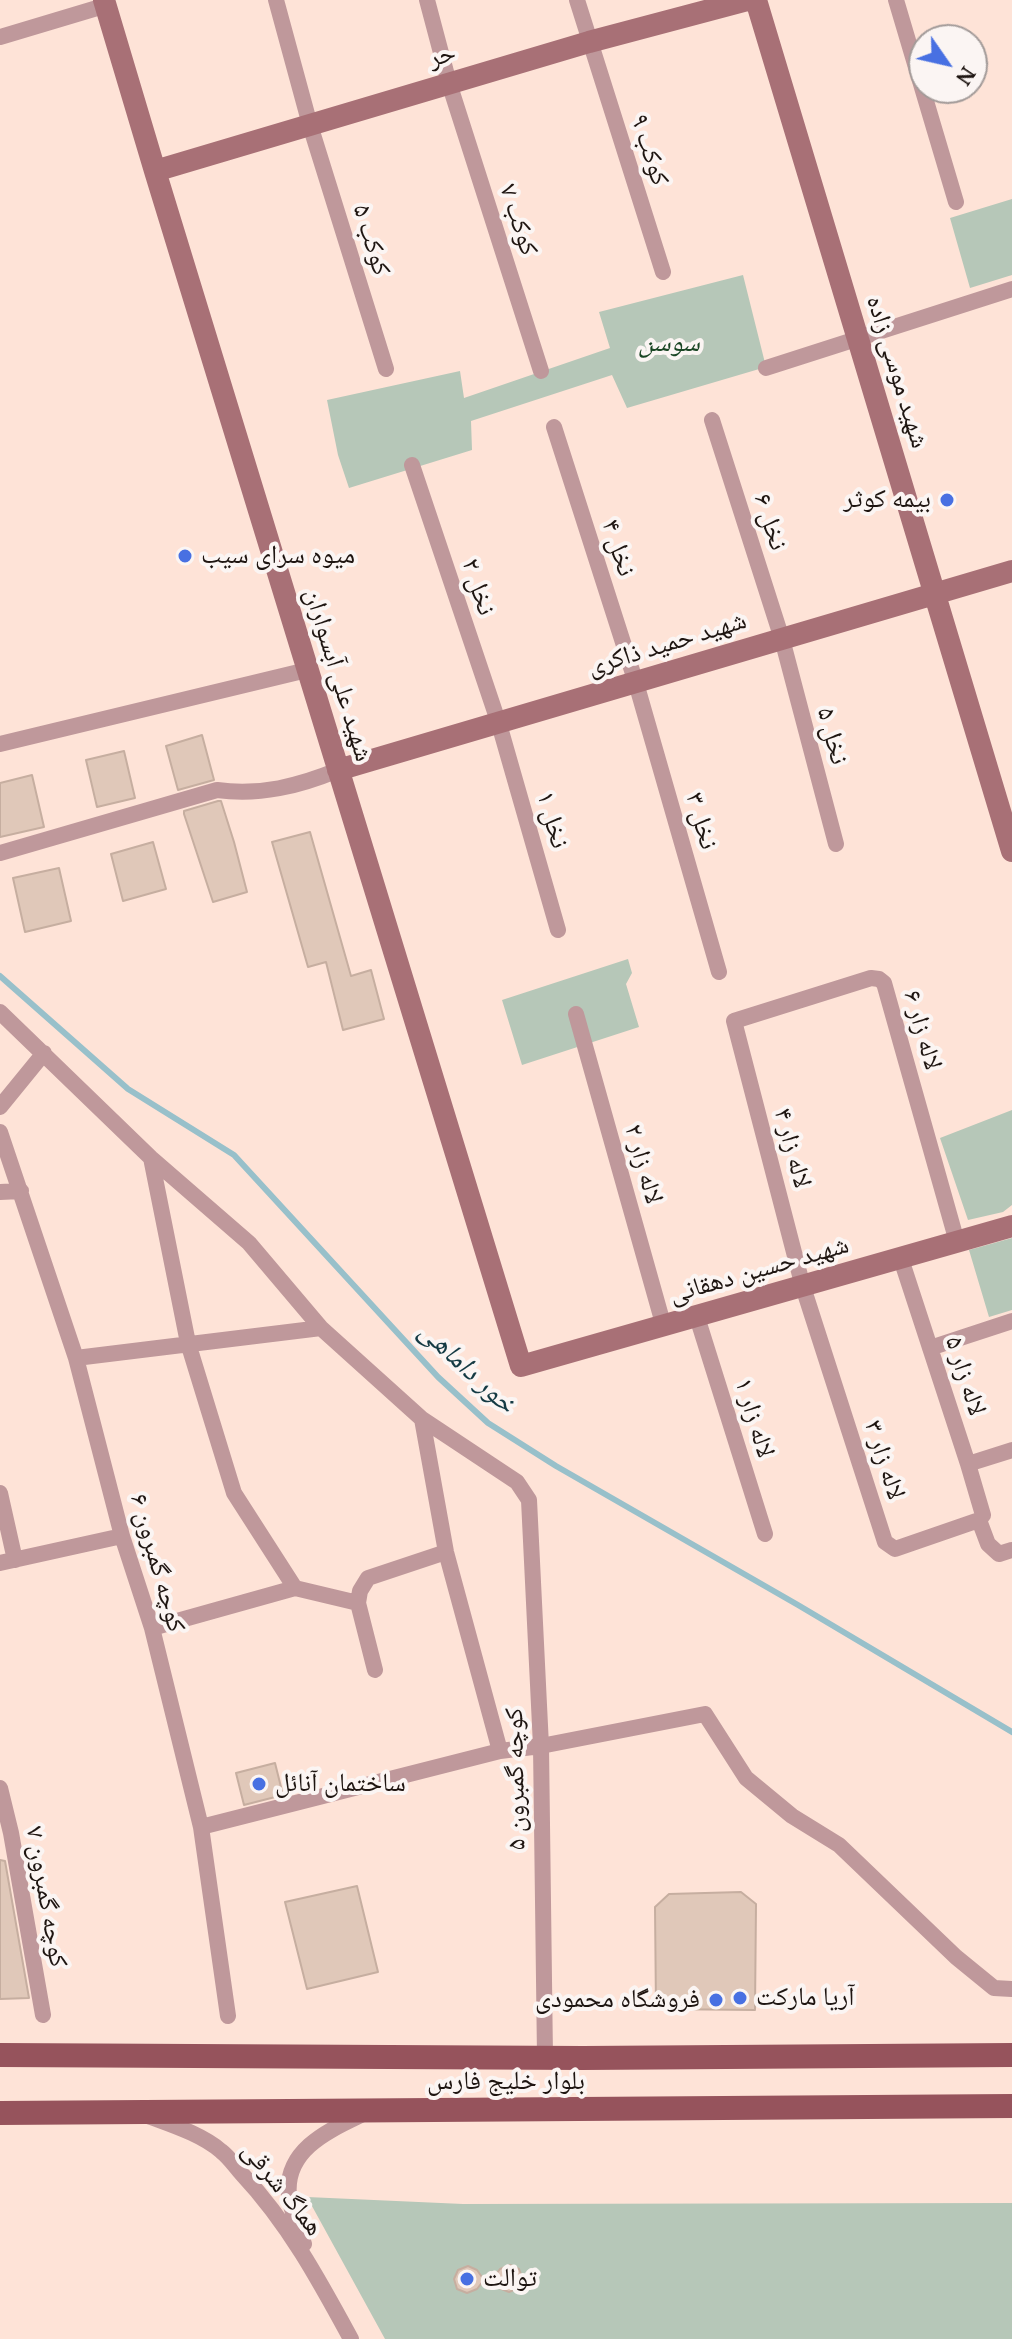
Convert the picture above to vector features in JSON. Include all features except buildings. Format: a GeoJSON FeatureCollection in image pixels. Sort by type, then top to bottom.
{"type":"FeatureCollection","features":[{"type":"Feature","properties":{"kind":"main road","name":"بلوار خلیج فارس"},"geometry":{"type":"LineString","coordinates":[[0,2055],[1012,2055]]}},
{"type":"Feature","properties":{"kind":"main road","name":"بلوار خلیج فارس"},"geometry":{"type":"LineString","coordinates":[[0,2113],[1012,2106]]}},
{"type":"Feature","properties":{"kind":"street","name":"کوکب ۵"},"geometry":{"type":"LineString","coordinates":[[276,0],[310,125],[386,369]]}},
{"type":"Feature","properties":{"kind":"street","name":"کوکب ۷"},"geometry":{"type":"LineString","coordinates":[[427,0],[449,83],[541,371]]}},
{"type":"Feature","properties":{"kind":"street","name":"کوکب ۹"},"geometry":{"type":"LineString","coordinates":[[577,0],[663,272]]}},
{"type":"Feature","properties":{"kind":"street","name":"حر"},"geometry":{"type":"LineString","coordinates":[[155,171],[589,42],[747,0]]}},
{"type":"Feature","properties":{"kind":"street","name":"شهید موسی زاده"},"geometry":{"type":"LineString","coordinates":[[756,0],[1012,851]]}},
{"type":"Feature","properties":{"kind":"street"},"geometry":{"type":"LineString","coordinates":[[896,0],[956,202]]}},
{"type":"Feature","properties":{"kind":"street"},"geometry":{"type":"LineString","coordinates":[[0,37],[106,3]]}},
{"type":"Feature","properties":{"kind":"street","name":"شهید علی آبسواران"},"geometry":{"type":"LineString","coordinates":[[106,3],[521,1366]]}},
{"type":"Feature","properties":{"kind":"street"},"geometry":{"type":"LineString","coordinates":[[766,368],[1012,289]]}},
{"type":"Feature","properties":{"kind":"street","name":"نخل ۶"},"geometry":{"type":"LineString","coordinates":[[712,420],[782,639]]}},
{"type":"Feature","properties":{"kind":"street","name":"نخل ۴"},"geometry":{"type":"LineString","coordinates":[[554,427],[636,683]]}},
{"type":"Feature","properties":{"kind":"street","name":"نخل ۲"},"geometry":{"type":"LineString","coordinates":[[412,465],[499,724]]}},
{"type":"Feature","properties":{"kind":"street","name":"شهید حمید ذاکری"},"geometry":{"type":"LineString","coordinates":[[338,770],[1012,571]]}},
{"type":"Feature","properties":{"kind":"street","name":"نخل ۵"},"geometry":{"type":"LineString","coordinates":[[782,639],[836,844]]}},
{"type":"Feature","properties":{"kind":"street"},"geometry":{"type":"LineString","coordinates":[[0,744],[307,670]]}},
{"type":"Feature","properties":{"kind":"street","name":"نخل ۳"},"geometry":{"type":"LineString","coordinates":[[636,683],[719,972]]}},
{"type":"Feature","properties":{"kind":"street","name":"نخل ۱"},"geometry":{"type":"LineString","coordinates":[[499,724],[558,930]]}},
{"type":"Feature","properties":{"kind":"street"},"geometry":{"type":"LineString","coordinates":[[0,853],[217,790],[281,789],[338,770]]}},
{"type":"Feature","properties":{"kind":"street","name":"لاله زار ۶"},"geometry":{"type":"LineString","coordinates":[[734,1021],[871,978],[884,983],[957,1242]]}},
{"type":"Feature","properties":{"kind":"street"},"geometry":{"type":"LineString","coordinates":[[0,1012],[151,1158],[249,1243],[321,1328],[422,1419],[446,1552],[500,1751]]}},
{"type":"Feature","properties":{"kind":"street","name":"لاله زار ۲"},"geometry":{"type":"LineString","coordinates":[[576,1014],[664,1327]]}},
{"type":"Feature","properties":{"kind":"street","name":"لاله زار ۴"},"geometry":{"type":"LineString","coordinates":[[734,1021],[803,1287]]}},
{"type":"Feature","properties":{"kind":"street"},"geometry":{"type":"LineString","coordinates":[[0,1107],[44,1053]]}},
{"type":"Feature","properties":{"kind":"street","name":"کوچه گمبرون ۶"},"geometry":{"type":"LineString","coordinates":[[0,1132],[76,1358],[122,1536],[152,1628],[201,1827],[228,2016]]}},
{"type":"Feature","properties":{"kind":"street"},"geometry":{"type":"LineString","coordinates":[[151,1158],[188,1343],[234,1493],[295,1588]]}},
{"type":"Feature","properties":{"kind":"street"},"geometry":{"type":"LineString","coordinates":[[0,1192],[21,1191]]}},
{"type":"Feature","properties":{"kind":"street","name":"شهید حسین دهقانی"},"geometry":{"type":"LineString","coordinates":[[521,1366],[1012,1226]]}},
{"type":"Feature","properties":{"kind":"street","name":"لاله زار ۵"},"geometry":{"type":"LineString","coordinates":[[901,1259],[968,1464],[992,1550],[999,1554],[1012,1550]]}},
{"type":"Feature","properties":{"kind":"street","name":"لاله زار ۳"},"geometry":{"type":"LineString","coordinates":[[803,1287],[885,1542],[895,1549],[980,1515]]}},
{"type":"Feature","properties":{"kind":"street","name":"لاله زار ۱"},"geometry":{"type":"LineString","coordinates":[[697,1317],[765,1534]]}},
{"type":"Feature","properties":{"kind":"street"},"geometry":{"type":"LineString","coordinates":[[930,1348],[1012,1321]]}},
{"type":"Feature","properties":{"kind":"street"},"geometry":{"type":"LineString","coordinates":[[76,1358],[321,1328]]}},
{"type":"Feature","properties":{"kind":"street","name":"کوچه گمبرون ۵"},"geometry":{"type":"LineString","coordinates":[[422,1419],[517,1482],[529,1500],[541,1746],[545,2057]]}},
{"type":"Feature","properties":{"kind":"street"},"geometry":{"type":"LineString","coordinates":[[968,1464],[1012,1450]]}},
{"type":"Feature","properties":{"kind":"street"},"geometry":{"type":"LineString","coordinates":[[0,1493],[7,1562],[122,1536]]}},
{"type":"Feature","properties":{"kind":"street"},"geometry":{"type":"LineString","coordinates":[[375,1670],[358,1603],[360,1591],[368,1578],[446,1552]]}},
{"type":"Feature","properties":{"kind":"street"},"geometry":{"type":"LineString","coordinates":[[152,1628],[295,1588],[358,1603]]}},
{"type":"Feature","properties":{"kind":"street"},"geometry":{"type":"LineString","coordinates":[[201,1827],[500,1751],[705,1714],[746,1778],[792,1816],[839,1845],[956,1957],[994,1988],[1012,1989]]}},
{"type":"Feature","properties":{"kind":"street","name":"کوچه گمبرون ۷"},"geometry":{"type":"LineString","coordinates":[[0,1788],[11,1833],[43,2015]]}},
{"type":"Feature","properties":{"kind":"street","name":"هماگ شرقی"},"geometry":{"type":"LineString","coordinates":[[311,2265],[289,2196],[290,2172],[307,2145],[369,2111]]}},
{"type":"Feature","properties":{"kind":"street","name":"هماگ شرقی"},"geometry":{"type":"LineString","coordinates":[[138,2112],[170,2124],[220,2150],[281,2219],[311,2265],[351,2339]]}},
{"type":"Feature","properties":{"kind":"green space"},"geometry":{"type":"Polygon","coordinates":[[[1012,199],[1012,275],[970,288],[950,218],[1012,199]]]}},
{"type":"Feature","properties":{"kind":"green space","name":"سوسن"},"geometry":{"type":"Polygon","coordinates":[[[743,275],[766,367],[627,408],[612,375],[471,421],[472,450],[349,488],[338,455],[327,400],[460,371],[464,398],[610,348],[599,312],[743,275]]]}},
{"type":"Feature","properties":{"kind":"green space"},"geometry":{"type":"Polygon","coordinates":[[[628,959],[632,973],[626,984],[639,1027],[522,1065],[502,1000],[628,959]]]}},
{"type":"Feature","properties":{"kind":"green space"},"geometry":{"type":"Polygon","coordinates":[[[1012,1110],[1012,1205],[1003,1212],[968,1220],[940,1138],[1012,1110]]]}},
{"type":"Feature","properties":{"kind":"green space"},"geometry":{"type":"Polygon","coordinates":[[[1012,1238],[1012,1310],[989,1317],[969,1250],[1012,1238]]]}},
{"type":"Feature","properties":{"kind":"green space"},"geometry":{"type":"Polygon","coordinates":[[[307,2197],[463,2204],[1012,2203],[1012,2339],[385,2339],[307,2197]]]}},
{"type":"Feature","properties":{"kind":"waterway","name":"خور داماهی"},"geometry":{"type":"LineString","coordinates":[[0,976],[128,1089],[234,1155],[438,1377],[488,1423],[556,1466],[1012,1732]]}},
{"type":"Feature","properties":{"kind":"place","name":"بیمه کوثر"},"geometry":{"type":"Point","coordinates":[947,500]}},
{"type":"Feature","properties":{"kind":"place","name":"میوه سرای سیب"},"geometry":{"type":"Point","coordinates":[185,556]}},
{"type":"Feature","properties":{"kind":"place","name":"ساختمان آنائل"},"geometry":{"type":"Point","coordinates":[259,1784]}},
{"type":"Feature","properties":{"kind":"place","name":"آریا مارکت"},"geometry":{"type":"Point","coordinates":[740,1998]}},
{"type":"Feature","properties":{"kind":"place","name":"فروشگاه محمودی"},"geometry":{"type":"Point","coordinates":[716,2000]}},
{"type":"Feature","properties":{"kind":"place","name":"توالت"},"geometry":{"type":"Point","coordinates":[467,2279]}}]}
